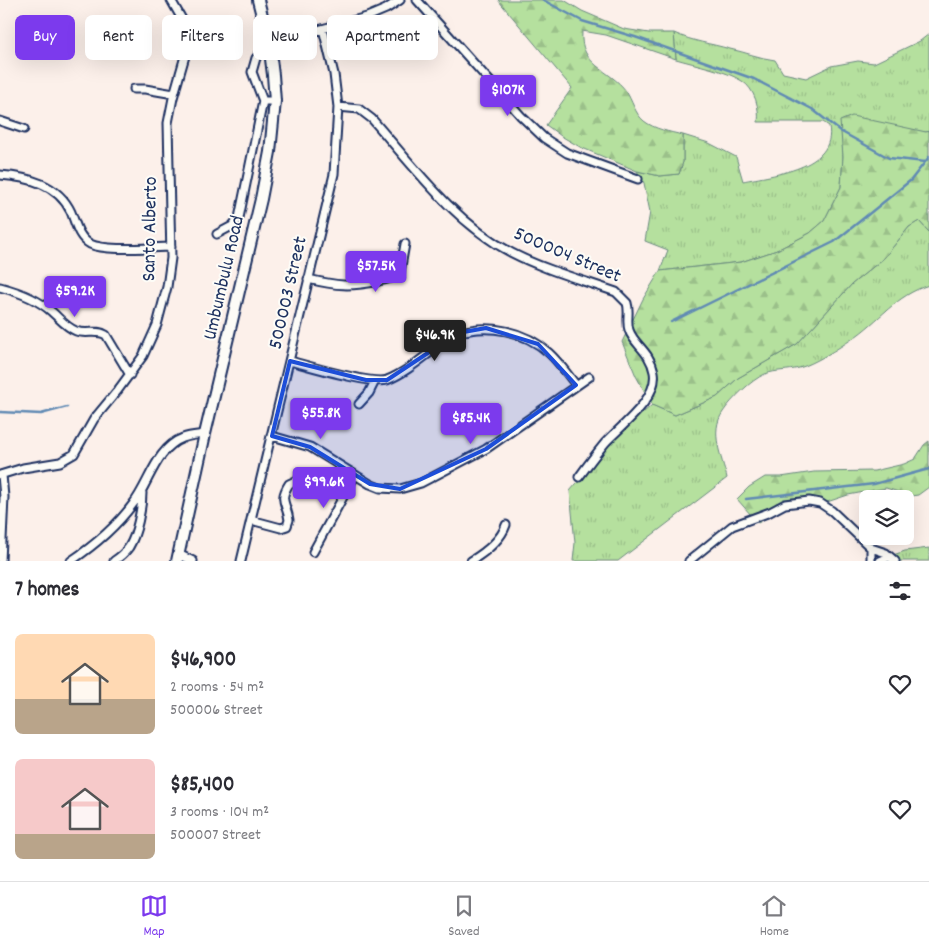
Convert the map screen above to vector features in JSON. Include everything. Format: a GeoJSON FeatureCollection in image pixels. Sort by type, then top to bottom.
{"type":"FeatureCollection","features":[{"type":"Feature","properties":{"kind":"main road","name":"Umbumbulu Road"},"geometry":{"type":"LineString","coordinates":[[258,0],[262,15]]}},
{"type":"Feature","properties":{"kind":"main road","name":"Umbumbulu Road"},"geometry":{"type":"LineString","coordinates":[[177,558],[261,199],[270,152],[274,101],[271,60]]}},
{"type":"Feature","properties":{"kind":"street","name":"Santo Alberto"},"geometry":{"type":"LineString","coordinates":[[1,475],[23,468],[60,462],[74,454],[94,419],[143,356],[157,325],[168,282],[171,258],[168,128],[174,94],[185,56],[186,44],[183,21],[171,0]]}},
{"type":"Feature","properties":{"kind":"street"},"geometry":{"type":"LineString","coordinates":[[317,30],[367,17],[386,9],[400,0]]}},
{"type":"Feature","properties":{"kind":"street"},"geometry":{"type":"LineString","coordinates":[[417,0],[521,116],[544,138],[567,153],[638,179]]}},
{"type":"Feature","properties":{"kind":"street","name":"500003 Street"},"geometry":{"type":"LineString","coordinates":[[241,561],[334,175],[338,107],[334,74],[323,29]]}},
{"type":"Feature","properties":{"kind":"street"},"geometry":{"type":"LineString","coordinates":[[217,234],[232,226],[239,218],[263,101],[252,72],[255,60]]}},
{"type":"Feature","properties":{"kind":"street"},"geometry":{"type":"LineString","coordinates":[[134,89],[174,94]]}},
{"type":"Feature","properties":{"kind":"street"},"geometry":{"type":"LineString","coordinates":[[263,101],[274,101]]}},
{"type":"Feature","properties":{"kind":"street","name":"500004 Street"},"geometry":{"type":"LineString","coordinates":[[338,107],[359,109],[368,116],[449,205],[489,239],[526,260],[616,292],[627,303],[628,327],[651,362],[654,372],[654,384],[644,402],[603,445],[579,477]]}},
{"type":"Feature","properties":{"kind":"street"},"geometry":{"type":"LineString","coordinates":[[0,121],[24,129]]}},
{"type":"Feature","properties":{"kind":"street"},"geometry":{"type":"LineString","coordinates":[[0,175],[28,178],[57,193],[71,212],[80,236],[92,245],[117,248],[170,247]]}},
{"type":"Feature","properties":{"kind":"street"},"geometry":{"type":"LineString","coordinates":[[308,279],[345,286],[393,278],[400,272],[405,244]]}},
{"type":"Feature","properties":{"kind":"street"},"geometry":{"type":"LineString","coordinates":[[0,288],[41,303],[64,324],[76,331],[102,332],[106,335],[130,375]]}},
{"type":"Feature","properties":{"kind":"street"},"geometry":{"type":"LineString","coordinates":[[290,361],[374,381],[387,380],[458,333],[486,328],[514,334],[538,344],[555,359],[576,386]]}},
{"type":"Feature","properties":{"kind":"street"},"geometry":{"type":"LineString","coordinates":[[272,436],[310,446],[370,484],[390,489],[400,489],[420,483],[486,450],[588,377]]}},
{"type":"Feature","properties":{"kind":"street"},"geometry":{"type":"LineString","coordinates":[[359,404],[371,390],[374,381]]}},
{"type":"Feature","properties":{"kind":"street"},"geometry":{"type":"LineString","coordinates":[[71,561],[102,539],[129,509],[161,456],[173,442],[188,436],[205,434]]}},
{"type":"Feature","properties":{"kind":"street"},"geometry":{"type":"LineString","coordinates":[[1,475],[4,497],[1,561]]}},
{"type":"Feature","properties":{"kind":"street"},"geometry":{"type":"LineString","coordinates":[[313,552],[355,475]]}},
{"type":"Feature","properties":{"kind":"street"},"geometry":{"type":"LineString","coordinates":[[251,520],[281,528],[287,526],[289,520],[284,504],[284,495],[289,484],[304,477]]}},
{"type":"Feature","properties":{"kind":"street"},"geometry":{"type":"LineString","coordinates":[[114,561],[131,542],[141,507],[142,490]]}},
{"type":"Feature","properties":{"kind":"street"},"geometry":{"type":"LineString","coordinates":[[692,560],[726,530],[737,524],[770,512],[785,504],[809,501],[820,503],[832,511],[871,548],[886,553],[895,561]]}},
{"type":"Feature","properties":{"kind":"street"},"geometry":{"type":"LineString","coordinates":[[470,561],[503,533],[506,525]]}},
{"type":"Feature","properties":{"kind":"street"},"geometry":{"type":"LineString","coordinates":[[871,548],[871,561]]}},
{"type":"Feature","properties":{"kind":"street"},"geometry":{"type":"LineString","coordinates":[[880,561],[889,557],[895,561]]}},
{"type":"Feature","properties":{"kind":"street"},"geometry":{"type":"LineString","coordinates":[[177,558],[193,561]]}},
{"type":"Feature","properties":{"kind":"highlighted area"},"geometry":{"type":"Polygon","coordinates":[[[486,328],[538,344],[576,385],[486,449],[400,489],[370,484],[310,447],[272,436],[290,361],[366,380],[387,380],[458,333],[486,328]]]}},
{"type":"Feature","properties":{"kind":"green space"},"geometry":{"type":"Polygon","coordinates":[[[498,0],[564,0],[582,11],[624,29],[649,33],[674,33],[676,59],[606,35],[582,31],[582,43],[590,60],[626,91],[641,118],[657,128],[683,135],[683,162],[679,174],[660,176],[637,171],[580,147],[546,125],[572,88],[498,0]]]}},
{"type":"Feature","properties":{"kind":"green space"},"geometry":{"type":"Polygon","coordinates":[[[674,33],[775,60],[783,73],[806,78],[831,66],[858,61],[874,63],[920,41],[929,34],[929,131],[841,121],[843,156],[841,187],[824,221],[810,233],[777,250],[741,262],[660,271],[668,250],[645,241],[650,212],[644,183],[637,171],[660,176],[679,174],[683,162],[683,135],[709,143],[736,157],[743,181],[785,172],[813,161],[823,152],[829,140],[829,126],[823,122],[758,122],[756,100],[747,85],[727,74],[676,59],[674,33]]]}},
{"type":"Feature","properties":{"kind":"green space"},"geometry":{"type":"Polygon","coordinates":[[[852,116],[926,132],[929,131],[929,232],[919,221],[909,227],[884,258],[852,284],[797,344],[738,378],[717,397],[675,415],[652,405],[636,376],[622,342],[643,299],[660,271],[741,262],[777,250],[810,233],[824,221],[841,187],[843,156],[840,121],[852,116]]]}},
{"type":"Feature","properties":{"kind":"green space"},"geometry":{"type":"Polygon","coordinates":[[[919,221],[929,232],[929,285],[907,295],[862,332],[819,359],[799,368],[765,374],[754,381],[731,402],[719,420],[717,428],[718,445],[727,478],[618,561],[573,561],[575,543],[570,491],[619,434],[652,405],[675,415],[717,397],[738,378],[797,344],[852,284],[884,258],[909,227],[919,221]]]}},
{"type":"Feature","properties":{"kind":"green space"},"geometry":{"type":"Polygon","coordinates":[[[929,441],[929,487],[918,495],[914,496],[914,490],[892,490],[886,488],[859,490],[859,493],[827,502],[788,506],[758,523],[737,499],[749,487],[765,477],[781,477],[814,472],[874,471],[904,464],[915,459],[929,441]]]}},
{"type":"Feature","properties":{"kind":"green space"},"geometry":{"type":"Polygon","coordinates":[[[929,548],[929,561],[875,561],[905,551],[929,548]]]}},
{"type":"Feature","properties":{"kind":"waterway"},"geometry":{"type":"LineString","coordinates":[[543,0],[582,21],[635,37],[754,79],[812,109],[840,131],[889,158],[925,162]]}},
{"type":"Feature","properties":{"kind":"waterway"},"geometry":{"type":"LineString","coordinates":[[671,322],[834,242],[911,180],[929,157]]}},
{"type":"Feature","properties":{"kind":"waterway"},"geometry":{"type":"LineString","coordinates":[[0,412],[41,414],[67,407]]}},
{"type":"Feature","properties":{"kind":"waterway"},"geometry":{"type":"LineString","coordinates":[[746,499],[874,484],[929,469]]}}]}
